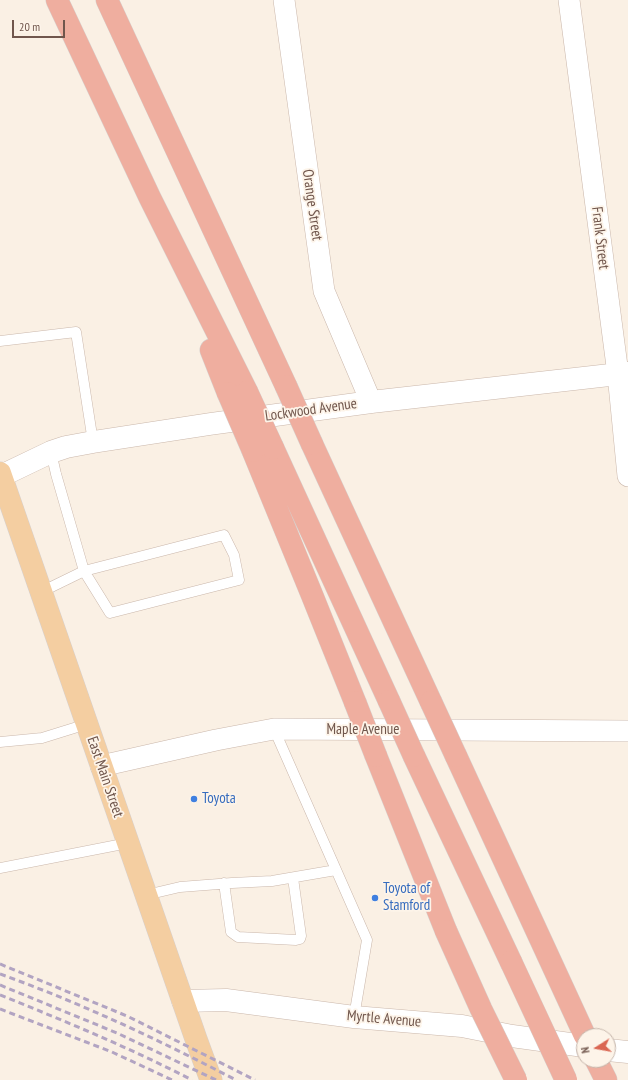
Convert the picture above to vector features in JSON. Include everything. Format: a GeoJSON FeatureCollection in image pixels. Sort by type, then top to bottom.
{"type":"FeatureCollection","features":[{"type":"Feature","properties":{"kind":"highway"},"geometry":{"type":"LineString","coordinates":[[57,0],[150,198],[263,450],[389,701],[566,1080]]}},
{"type":"Feature","properties":{"kind":"highway"},"geometry":{"type":"LineString","coordinates":[[107,0],[581,1028]]}},
{"type":"Feature","properties":{"kind":"highway"},"geometry":{"type":"LineString","coordinates":[[263,450],[315,602],[354,702],[446,930],[481,1009],[516,1080]]}},
{"type":"Feature","properties":{"kind":"highway"},"geometry":{"type":"LineString","coordinates":[[600,1068],[606,1080]]}},
{"type":"Feature","properties":{"kind":"main road","name":"East Main Street"},"geometry":{"type":"LineString","coordinates":[[0,475],[211,1080]]}},
{"type":"Feature","properties":{"kind":"street","name":"Orange Street"},"geometry":{"type":"LineString","coordinates":[[284,0],[324,291],[371,402]]}},
{"type":"Feature","properties":{"kind":"street","name":"Frank Street"},"geometry":{"type":"LineString","coordinates":[[569,0],[623,373],[628,476]]}},
{"type":"Feature","properties":{"kind":"street","name":"Lockwood Avenue"},"geometry":{"type":"LineString","coordinates":[[0,475],[51,452],[66,447],[93,442],[371,402],[623,373]]}},
{"type":"Feature","properties":{"kind":"street","name":"Maple Avenue"},"geometry":{"type":"LineString","coordinates":[[102,766],[216,740],[274,729],[628,731]]}},
{"type":"Feature","properties":{"kind":"street","name":"Myrtle Avenue"},"geometry":{"type":"LineString","coordinates":[[183,1001],[226,1000],[354,1017],[462,1026],[512,1036],[576,1045]]}},
{"type":"Feature","properties":{"kind":"street"},"geometry":{"type":"LineString","coordinates":[[616,1051],[628,1052]]}},
{"type":"Feature","properties":{"kind":"lane"},"geometry":{"type":"LineString","coordinates":[[0,341],[76,332],[93,442]]}},
{"type":"Feature","properties":{"kind":"lane"},"geometry":{"type":"LineString","coordinates":[[41,592],[84,571],[224,535],[234,555],[239,580],[110,614],[84,571],[51,452]]}},
{"type":"Feature","properties":{"kind":"lane"},"geometry":{"type":"LineString","coordinates":[[0,742],[42,738],[87,724]]}},
{"type":"Feature","properties":{"kind":"lane"},"geometry":{"type":"LineString","coordinates":[[274,729],[367,940],[354,1017]]}},
{"type":"Feature","properties":{"kind":"lane"},"geometry":{"type":"LineString","coordinates":[[0,868],[128,843]]}},
{"type":"Feature","properties":{"kind":"lane"},"geometry":{"type":"LineString","coordinates":[[146,895],[180,887],[272,881],[336,870]]}},
{"type":"Feature","properties":{"kind":"lane"},"geometry":{"type":"LineString","coordinates":[[224,883],[232,932],[234,935],[238,937],[296,940],[300,939],[301,936],[292,878]]}},
{"type":"Feature","properties":{"kind":"railway"},"geometry":{"type":"LineString","coordinates":[[0,964],[127,1016],[255,1080]]}},
{"type":"Feature","properties":{"kind":"railway"},"geometry":{"type":"LineString","coordinates":[[0,974],[60,997],[120,1023],[236,1080]]}},
{"type":"Feature","properties":{"kind":"railway"},"geometry":{"type":"LineString","coordinates":[[0,985],[117,1033],[216,1080]]}},
{"type":"Feature","properties":{"kind":"railway"},"geometry":{"type":"LineString","coordinates":[[0,995],[97,1035],[192,1080]]}},
{"type":"Feature","properties":{"kind":"railway"},"geometry":{"type":"LineString","coordinates":[[0,1009],[112,1052],[172,1080]]}},
{"type":"Feature","properties":{"kind":"place","name":"Toyota"},"geometry":{"type":"Point","coordinates":[194,799]}},
{"type":"Feature","properties":{"kind":"place","name":"Toyota of Stamford"},"geometry":{"type":"Point","coordinates":[375,898]}}]}
